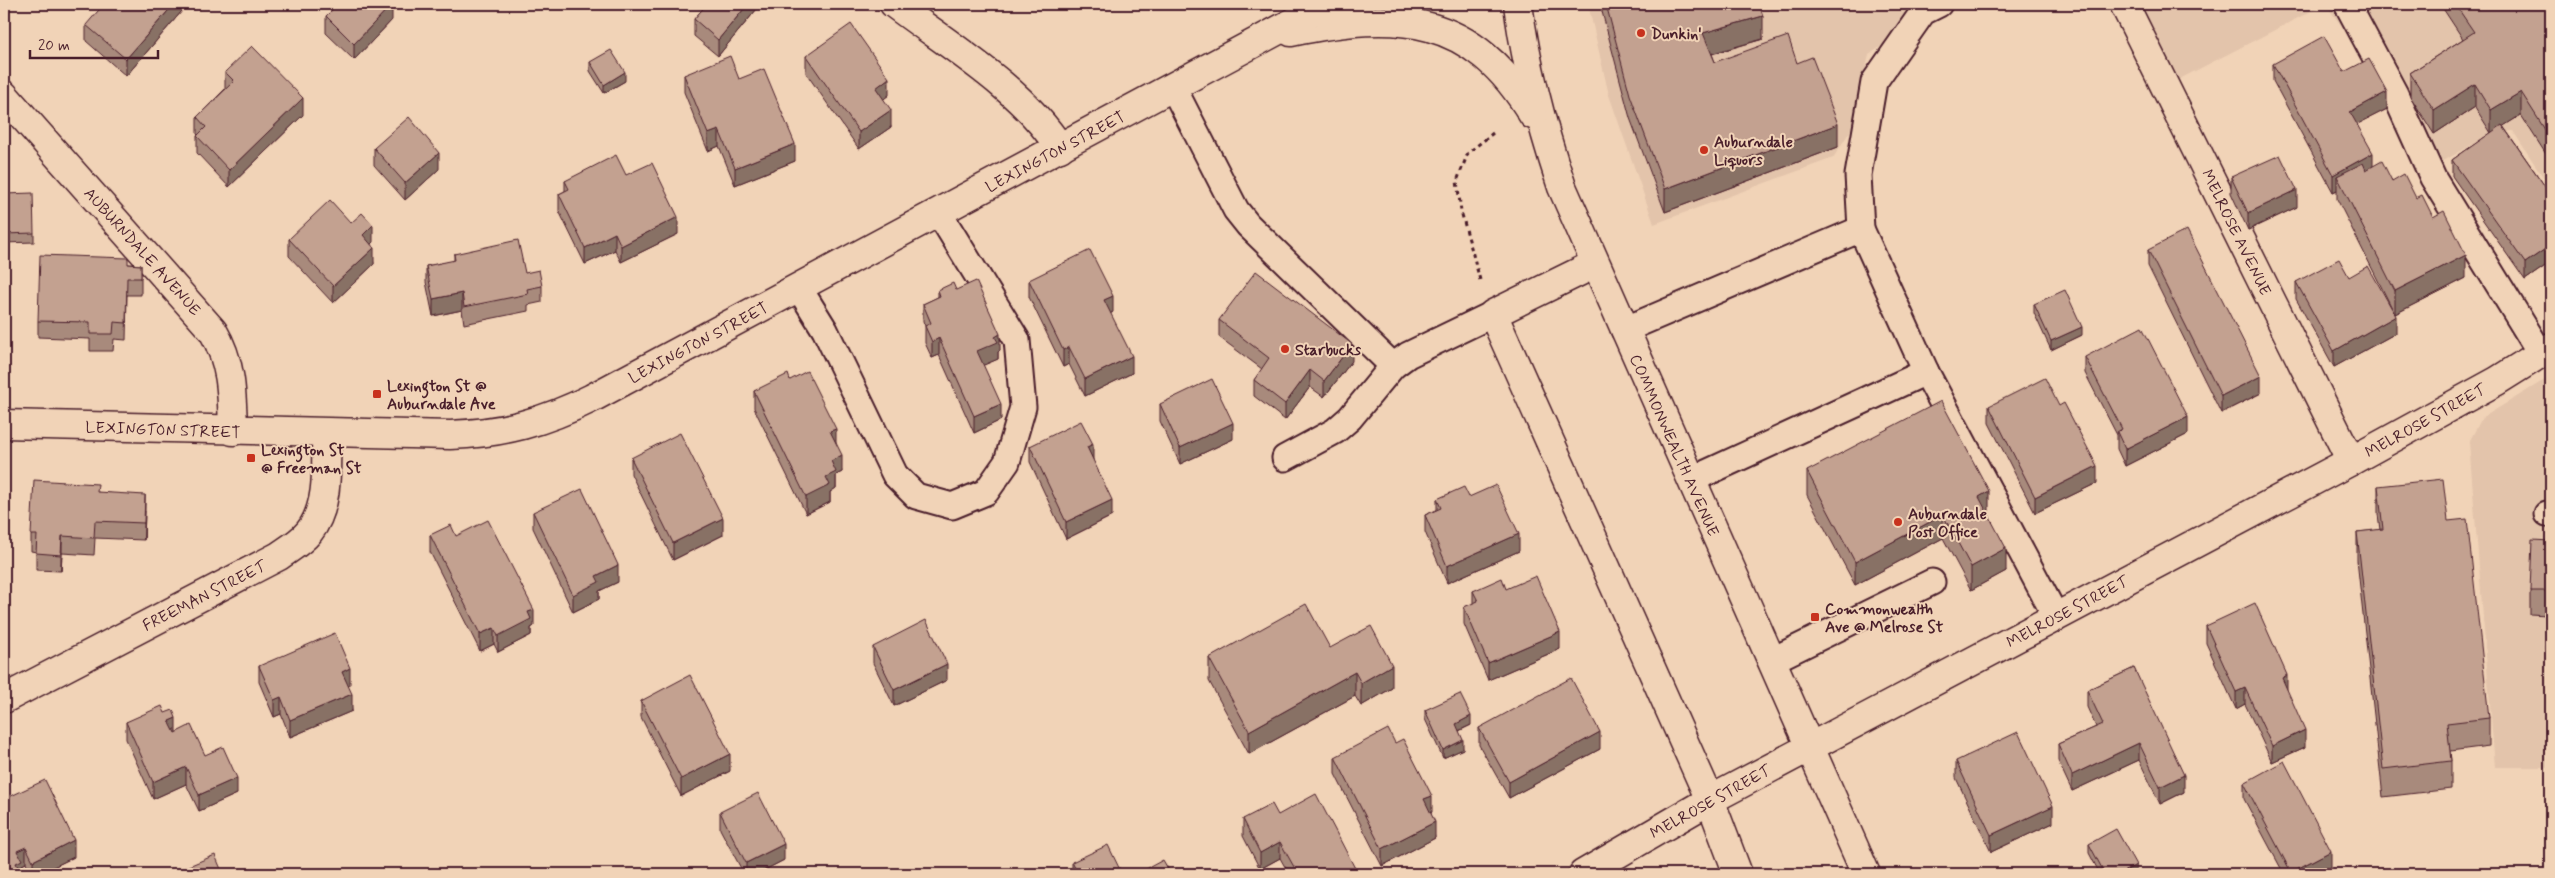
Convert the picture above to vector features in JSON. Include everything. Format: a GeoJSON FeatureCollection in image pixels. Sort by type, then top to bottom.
{"type":"FeatureCollection","features":[{"type":"Feature","properties":{"kind":"street"},"geometry":{"type":"LineString","coordinates":[[894,4],[1019,97],[1048,129],[1060,148]]}},
{"type":"Feature","properties":{"kind":"street","name":"LEXINGTON STREET"},"geometry":{"type":"LineString","coordinates":[[4,424],[233,431],[481,434],[539,421],[592,398],[1327,4]]}},
{"type":"Feature","properties":{"kind":"street","name":"COMMONWEALTH AVENUE"},"geometry":{"type":"LineString","coordinates":[[1518,4],[1526,55],[1550,151],[1562,187],[1866,874]]}},
{"type":"Feature","properties":{"kind":"street","name":"MELROSE AVENUE"},"geometry":{"type":"LineString","coordinates":[[2124,4],[2351,461]]}},
{"type":"Feature","properties":{"kind":"street"},"geometry":{"type":"LineString","coordinates":[[1268,37],[1322,26],[1357,22],[1417,24],[1440,30],[1484,53],[1504,73],[1524,101],[1550,151]]}},
{"type":"Feature","properties":{"kind":"street","name":"AUBURNDALE AVENUE"},"geometry":{"type":"LineString","coordinates":[[4,94],[213,331],[222,346],[228,364],[233,431]]}},
{"type":"Feature","properties":{"kind":"street"},"geometry":{"type":"LineString","coordinates":[[1595,264],[1493,314],[1710,800],[1738,874]]}},
{"type":"Feature","properties":{"kind":"street","name":"MELROSE STREET"},"geometry":{"type":"LineString","coordinates":[[1583,874],[1710,800],[2351,461],[2546,351]]}},
{"type":"Feature","properties":{"kind":"street","name":"FREEMAN STREET"},"geometry":{"type":"LineString","coordinates":[[4,698],[279,556],[295,545],[310,531],[322,502],[326,472],[326,432]]}},
{"type":"Feature","properties":{"kind":"lane"},"geometry":{"type":"LineString","coordinates":[[1939,4],[1923,12],[1874,82],[1858,175],[1861,229],[1926,372],[2056,617]]}},
{"type":"Feature","properties":{"kind":"lane"},"geometry":{"type":"LineString","coordinates":[[2347,4],[2395,94],[2433,178],[2546,351]]}},
{"type":"Feature","properties":{"kind":"lane"},"geometry":{"type":"LineString","coordinates":[[1173,87],[1236,210],[1248,226],[1393,366]]}},
{"type":"Feature","properties":{"kind":"lane"},"geometry":{"type":"LineString","coordinates":[[799,288],[821,324],[895,474],[916,496],[952,506],[986,492],[1007,462],[1023,406],[1017,340],[940,213]]}},
{"type":"Feature","properties":{"kind":"lane"},"geometry":{"type":"LineString","coordinates":[[1624,330],[1861,229]]}},
{"type":"Feature","properties":{"kind":"lane"},"geometry":{"type":"LineString","coordinates":[[1285,458],[1335,431],[1350,418],[1393,366],[1426,344],[1493,314]]}},
{"type":"Feature","properties":{"kind":"lane"},"geometry":{"type":"LineString","coordinates":[[1691,480],[1926,372]]}},
{"type":"Feature","properties":{"kind":"lane"},"geometry":{"type":"LineString","coordinates":[[1771,661],[1932,582]]}},
{"type":"Feature","properties":{"kind":"path"},"geometry":{"type":"LineString","coordinates":[[1493,133],[1468,153],[1457,182],[1461,211],[1474,266],[1493,314]]}},
{"type":"Feature","properties":{"kind":"shaded area"},"geometry":{"type":"Polygon","coordinates":[[[1588,4],[1940,4],[1869,55],[1852,128],[1833,158],[1654,224],[1609,95],[1588,4]]]}},
{"type":"Feature","properties":{"kind":"shaded area"},"geometry":{"type":"Polygon","coordinates":[[[2124,4],[2325,4],[2164,87],[2124,4]]]}},
{"type":"Feature","properties":{"kind":"shaded area"},"geometry":{"type":"Polygon","coordinates":[[[2325,4],[2551,4],[2551,189],[2513,131],[2491,134],[2424,172],[2367,59],[2325,4]]]}},
{"type":"Feature","properties":{"kind":"shaded area"},"geometry":{"type":"Polygon","coordinates":[[[2551,376],[2551,767],[2495,767],[2469,442],[2482,418],[2551,376]]]}},
{"type":"Feature","properties":{"kind":"building"},"geometry":{"type":"Polygon","coordinates":[[[104,4],[174,4],[126,59],[86,25],[104,4]]]}},
{"type":"Feature","properties":{"kind":"building"},"geometry":{"type":"Polygon","coordinates":[[[338,4],[392,4],[354,44],[326,16],[338,4]]]}},
{"type":"Feature","properties":{"kind":"building"},"geometry":{"type":"Polygon","coordinates":[[[707,4],[748,4],[718,40],[694,19],[707,4]]]}},
{"type":"Feature","properties":{"kind":"building"},"geometry":{"type":"Polygon","coordinates":[[[1606,4],[1759,4],[1763,16],[1703,33],[1715,62],[1788,36],[1797,63],[1812,57],[1838,124],[1665,189],[1630,95],[1606,4]]]}},
{"type":"Feature","properties":{"kind":"building"},"geometry":{"type":"Polygon","coordinates":[[[2455,4],[2551,4],[2551,139],[2521,92],[2491,110],[2475,84],[2434,110],[2410,73],[2474,32],[2455,4]]]}},
{"type":"Feature","properties":{"kind":"building"},"geometry":{"type":"Polygon","coordinates":[[[851,24],[889,78],[876,88],[891,110],[859,132],[806,56],[851,24]]]}},
{"type":"Feature","properties":{"kind":"building"},"geometry":{"type":"Polygon","coordinates":[[[2324,36],[2344,72],[2369,59],[2387,92],[2350,112],[2373,153],[2333,175],[2273,64],[2324,36]]]}},
{"type":"Feature","properties":{"kind":"building"},"geometry":{"type":"Polygon","coordinates":[[[252,46],[303,98],[229,170],[197,136],[206,127],[197,117],[234,81],[225,72],[252,46]]]}},
{"type":"Feature","properties":{"kind":"building"},"geometry":{"type":"Polygon","coordinates":[[[611,50],[625,72],[604,85],[590,62],[611,50]]]}},
{"type":"Feature","properties":{"kind":"building"},"geometry":{"type":"Polygon","coordinates":[[[730,56],[739,79],[764,69],[795,144],[735,168],[719,130],[708,134],[684,75],[730,56]]]}},
{"type":"Feature","properties":{"kind":"building"},"geometry":{"type":"Polygon","coordinates":[[[409,117],[439,153],[405,183],[374,148],[409,117]]]}},
{"type":"Feature","properties":{"kind":"building"},"geometry":{"type":"Polygon","coordinates":[[[2502,125],[2551,195],[2551,245],[2525,263],[2452,160],[2502,125]]]}},
{"type":"Feature","properties":{"kind":"building"},"geometry":{"type":"Polygon","coordinates":[[[616,155],[626,175],[652,163],[678,217],[621,246],[615,233],[585,248],[559,194],[569,189],[565,181],[616,155]]]}},
{"type":"Feature","properties":{"kind":"building"},"geometry":{"type":"Polygon","coordinates":[[[2280,155],[2297,190],[2248,213],[2231,177],[2280,155]]]}},
{"type":"Feature","properties":{"kind":"building"},"geometry":{"type":"Polygon","coordinates":[[[2382,161],[2392,181],[2404,174],[2416,198],[2422,195],[2433,217],[2444,211],[2466,255],[2395,291],[2337,176],[2363,163],[2366,170],[2382,161]]]}},
{"type":"Feature","properties":{"kind":"building"},"geometry":{"type":"Polygon","coordinates":[[[33,193],[34,233],[4,234],[4,194],[33,193]]]}},
{"type":"Feature","properties":{"kind":"building"},"geometry":{"type":"Polygon","coordinates":[[[330,200],[351,223],[362,213],[373,225],[363,235],[374,248],[333,286],[289,239],[330,200]]]}},
{"type":"Feature","properties":{"kind":"building"},"geometry":{"type":"Polygon","coordinates":[[[2187,230],[2261,376],[2221,396],[2148,250],[2187,230]]]}},
{"type":"Feature","properties":{"kind":"building"},"geometry":{"type":"Polygon","coordinates":[[[518,240],[525,273],[539,270],[542,286],[527,289],[528,294],[464,307],[462,293],[433,299],[426,266],[455,260],[454,254],[518,240]]]}},
{"type":"Feature","properties":{"kind":"building"},"geometry":{"type":"Polygon","coordinates":[[[1090,250],[1113,296],[1104,300],[1132,356],[1085,379],[1069,347],[1063,350],[1029,280],[1090,250]]]}},
{"type":"Feature","properties":{"kind":"building"},"geometry":{"type":"Polygon","coordinates":[[[40,255],[128,258],[128,264],[141,265],[141,278],[127,278],[126,323],[114,322],[113,334],[90,334],[90,322],[38,321],[40,255]]]}},
{"type":"Feature","properties":{"kind":"building"},"geometry":{"type":"Polygon","coordinates":[[[2339,259],[2349,277],[2368,266],[2396,316],[2334,351],[2296,282],[2339,259]]]}},
{"type":"Feature","properties":{"kind":"building","name":"Starbucks"},"geometry":{"type":"Polygon","coordinates":[[[1256,271],[1352,344],[1324,381],[1310,370],[1285,404],[1254,380],[1269,358],[1219,320],[1256,271]]]}},
{"type":"Feature","properties":{"kind":"building"},"geometry":{"type":"Polygon","coordinates":[[[976,281],[1000,334],[995,337],[998,342],[977,351],[1001,404],[974,416],[939,338],[932,342],[925,326],[931,323],[923,304],[940,296],[938,290],[953,283],[956,290],[976,281]]]}},
{"type":"Feature","properties":{"kind":"building"},"geometry":{"type":"Polygon","coordinates":[[[2065,290],[2082,327],[2051,341],[2034,304],[2065,290]]]}},
{"type":"Feature","properties":{"kind":"building"},"geometry":{"type":"Polygon","coordinates":[[[2142,327],[2188,417],[2125,449],[2117,432],[2122,429],[2085,357],[2142,327]]]}},
{"type":"Feature","properties":{"kind":"building"},"geometry":{"type":"Polygon","coordinates":[[[807,371],[836,429],[830,431],[842,455],[831,461],[836,472],[826,477],[830,485],[806,497],[754,391],[788,374],[790,380],[807,371]]]}},
{"type":"Feature","properties":{"kind":"building"},"geometry":{"type":"Polygon","coordinates":[[[2045,378],[2059,406],[2064,403],[2097,466],[2035,497],[1989,406],[2045,378]]]}},
{"type":"Feature","properties":{"kind":"building"},"geometry":{"type":"Polygon","coordinates":[[[1212,379],[1233,423],[1180,448],[1160,404],[1212,379]]]}},
{"type":"Feature","properties":{"kind":"building"},"geometry":{"type":"Polygon","coordinates":[[[1941,401],[1989,491],[1979,497],[2006,548],[1971,567],[1943,515],[1855,562],[1807,471],[1941,401]]]}},
{"type":"Feature","properties":{"kind":"building"},"geometry":{"type":"Polygon","coordinates":[[[1081,421],[1093,444],[1087,447],[1112,500],[1066,522],[1030,446],[1081,421]]]}},
{"type":"Feature","properties":{"kind":"building"},"geometry":{"type":"Polygon","coordinates":[[[680,433],[723,518],[673,543],[631,458],[680,433]]]}},
{"type":"Feature","properties":{"kind":"building"},"geometry":{"type":"Polygon","coordinates":[[[2443,479],[2448,521],[2467,519],[2489,718],[2447,723],[2451,761],[2383,769],[2357,532],[2383,529],[2378,486],[2443,479]]]}},
{"type":"Feature","properties":{"kind":"building"},"geometry":{"type":"Polygon","coordinates":[[[34,480],[98,484],[97,492],[145,495],[144,523],[95,521],[94,538],[62,536],[61,555],[36,553],[37,535],[31,535],[34,480]]]}},
{"type":"Feature","properties":{"kind":"building"},"geometry":{"type":"Polygon","coordinates":[[[1496,485],[1519,534],[1447,566],[1425,515],[1441,508],[1437,499],[1464,487],[1469,497],[1496,485]]]}},
{"type":"Feature","properties":{"kind":"building"},"geometry":{"type":"Polygon","coordinates":[[[582,489],[618,565],[596,576],[599,582],[573,595],[533,512],[582,489]]]}},
{"type":"Feature","properties":{"kind":"building"},"geometry":{"type":"Polygon","coordinates":[[[488,520],[534,610],[528,612],[531,619],[498,636],[494,628],[480,634],[430,535],[451,525],[456,536],[488,520]]]}},
{"type":"Feature","properties":{"kind":"building"},"geometry":{"type":"Polygon","coordinates":[[[2532,540],[2551,541],[2551,627],[2546,627],[2547,591],[2530,591],[2532,540]]]}},
{"type":"Feature","properties":{"kind":"building"},"geometry":{"type":"Polygon","coordinates":[[[1536,576],[1560,632],[1488,663],[1464,607],[1478,601],[1473,591],[1502,578],[1506,589],[1536,576]]]}},
{"type":"Feature","properties":{"kind":"building"},"geometry":{"type":"Polygon","coordinates":[[[2255,603],[2287,675],[2282,678],[2305,730],[2272,746],[2245,688],[2236,692],[2206,626],[2255,603]]]}},
{"type":"Feature","properties":{"kind":"building"},"geometry":{"type":"Polygon","coordinates":[[[1306,604],[1330,648],[1371,626],[1392,665],[1361,683],[1355,672],[1249,731],[1209,658],[1306,604]]]}},
{"type":"Feature","properties":{"kind":"building"},"geometry":{"type":"Polygon","coordinates":[[[926,620],[947,664],[894,690],[873,647],[926,620]]]}},
{"type":"Feature","properties":{"kind":"building"},"geometry":{"type":"Polygon","coordinates":[[[335,633],[350,668],[342,672],[352,694],[290,720],[281,697],[274,700],[259,666],[335,633]]]}},
{"type":"Feature","properties":{"kind":"building"},"geometry":{"type":"Polygon","coordinates":[[[2134,668],[2184,775],[2160,787],[2139,743],[2072,775],[2058,744],[2103,724],[2087,690],[2134,668]]]}},
{"type":"Feature","properties":{"kind":"building"},"geometry":{"type":"Polygon","coordinates":[[[690,675],[730,754],[681,779],[641,701],[690,675]]]}},
{"type":"Feature","properties":{"kind":"building"},"geometry":{"type":"Polygon","coordinates":[[[1571,678],[1600,732],[1509,782],[1479,728],[1571,678]]]}},
{"type":"Feature","properties":{"kind":"building"},"geometry":{"type":"Polygon","coordinates":[[[1460,694],[1471,716],[1456,724],[1463,740],[1443,750],[1425,710],[1460,694]]]}},
{"type":"Feature","properties":{"kind":"building"},"geometry":{"type":"Polygon","coordinates":[[[162,706],[165,713],[173,710],[176,718],[169,721],[175,733],[191,725],[205,755],[223,747],[237,778],[199,795],[186,767],[153,782],[126,722],[162,706]]]}},
{"type":"Feature","properties":{"kind":"building"},"geometry":{"type":"Polygon","coordinates":[[[1388,729],[1395,743],[1403,739],[1432,796],[1424,799],[1435,822],[1382,849],[1335,757],[1388,729]]]}},
{"type":"Feature","properties":{"kind":"building"},"geometry":{"type":"Polygon","coordinates":[[[2018,732],[2053,806],[1991,835],[1956,761],[2018,732]]]}},
{"type":"Feature","properties":{"kind":"building"},"geometry":{"type":"Polygon","coordinates":[[[2284,761],[2331,851],[2291,872],[2244,783],[2284,761]]]}},
{"type":"Feature","properties":{"kind":"building"},"geometry":{"type":"Polygon","coordinates":[[[45,780],[74,840],[33,861],[26,847],[17,851],[22,860],[16,863],[21,874],[4,874],[4,787],[9,797],[45,780]]]}},
{"type":"Feature","properties":{"kind":"building"},"geometry":{"type":"Polygon","coordinates":[[[758,793],[784,844],[746,863],[720,812],[758,793]]]}},
{"type":"Feature","properties":{"kind":"building"},"geometry":{"type":"Polygon","coordinates":[[[1316,794],[1358,874],[1298,874],[1280,842],[1260,853],[1243,819],[1272,804],[1278,815],[1316,794]]]}},
{"type":"Feature","properties":{"kind":"building"},"geometry":{"type":"Polygon","coordinates":[[[2116,829],[2136,865],[2119,874],[2105,874],[2089,844],[2116,829]]]}},
{"type":"Feature","properties":{"kind":"building"},"geometry":{"type":"Polygon","coordinates":[[[1108,845],[1122,874],[1078,874],[1072,862],[1108,845]]]}},
{"type":"Feature","properties":{"kind":"building"},"geometry":{"type":"Polygon","coordinates":[[[215,855],[223,874],[172,873],[215,855]]]}},
{"type":"Feature","properties":{"kind":"building"},"geometry":{"type":"Polygon","coordinates":[[[1163,860],[1171,874],[1137,874],[1163,860]]]}},
{"type":"Feature","properties":{"kind":"place","name":"Dunkin'"},"geometry":{"type":"Point","coordinates":[1641,33]}},
{"type":"Feature","properties":{"kind":"place","name":"Auburndale Liquors"},"geometry":{"type":"Point","coordinates":[1704,150]}},
{"type":"Feature","properties":{"kind":"place","name":"Starbucks"},"geometry":{"type":"Point","coordinates":[1285,349]}},
{"type":"Feature","properties":{"kind":"place","name":"Lexington St @ Auburndale Ave"},"geometry":{"type":"Point","coordinates":[377,394]}},
{"type":"Feature","properties":{"kind":"place","name":"Lexington St @ Freeman St"},"geometry":{"type":"Point","coordinates":[251,458]}},
{"type":"Feature","properties":{"kind":"place","name":"Auburndale Post Office"},"geometry":{"type":"Point","coordinates":[1898,522]}},
{"type":"Feature","properties":{"kind":"place","name":"Commonwealth Ave @ Melrose St"},"geometry":{"type":"Point","coordinates":[1815,617]}}]}
